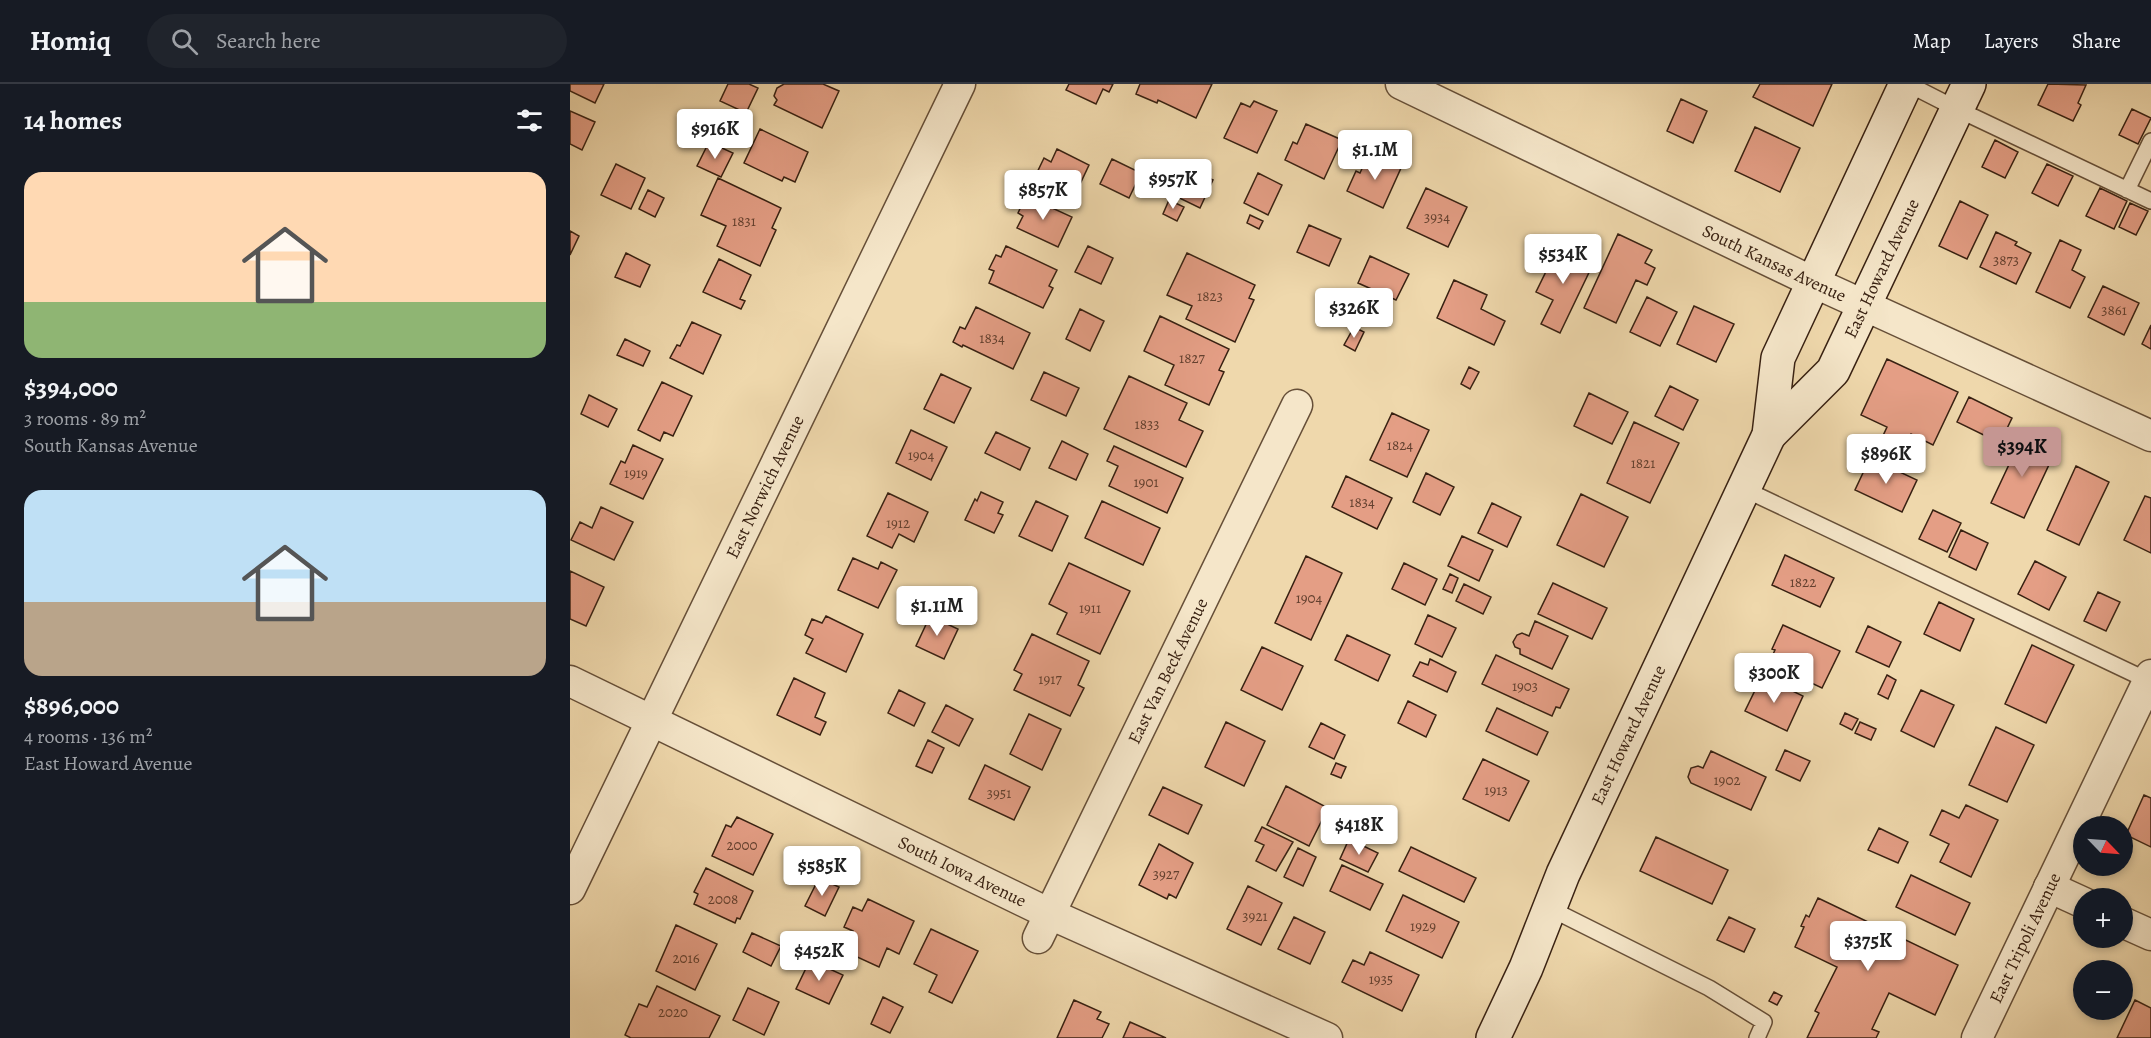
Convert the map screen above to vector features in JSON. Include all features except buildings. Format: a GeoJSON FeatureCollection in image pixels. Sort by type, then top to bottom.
{"type":"FeatureCollection","features":[{"type":"Feature","properties":{"kind":"main road","name":"East Howard Avenue"},"geometry":{"type":"LineString","coordinates":[[1493,1038],[1526,968],[1563,874],[1769,435],[1778,358],[1907,84]]}},
{"type":"Feature","properties":{"kind":"main road","name":"East Howard Avenue"},"geometry":{"type":"LineString","coordinates":[[1769,435],[1833,371],[1963,97]]}},
{"type":"Feature","properties":{"kind":"street","name":"East Norwich Avenue"},"geometry":{"type":"LineString","coordinates":[[570,889],[960,84]]}},
{"type":"Feature","properties":{"kind":"street","name":"South Kansas Avenue"},"geometry":{"type":"LineString","coordinates":[[1401,84],[1864,306],[2151,436]]}},
{"type":"Feature","properties":{"kind":"street","name":"East Van Beck Avenue"},"geometry":{"type":"LineString","coordinates":[[1044,926],[1297,405]]}},
{"type":"Feature","properties":{"kind":"street","name":"East Tripoli Avenue"},"geometry":{"type":"LineString","coordinates":[[1977,1038],[2150,679]]}},
{"type":"Feature","properties":{"kind":"street","name":"South Iowa Avenue"},"geometry":{"type":"LineString","coordinates":[[570,681],[652,720],[1044,926],[1327,1038]]}},
{"type":"Feature","properties":{"kind":"street"},"geometry":{"type":"LineString","coordinates":[[2049,887],[2073,898]]}},
{"type":"Feature","properties":{"kind":"street"},"geometry":{"type":"LineString","coordinates":[[2133,927],[2151,935]]}},
{"type":"Feature","properties":{"kind":"lane"},"geometry":{"type":"LineString","coordinates":[[1907,84],[1963,97],[2127,190],[2151,201]]}},
{"type":"Feature","properties":{"kind":"lane"},"geometry":{"type":"LineString","coordinates":[[2127,190],[2151,141]]}},
{"type":"Feature","properties":{"kind":"lane"},"geometry":{"type":"LineString","coordinates":[[1744,489],[2150,679]]}},
{"type":"Feature","properties":{"kind":"lane"},"geometry":{"type":"LineString","coordinates":[[1550,908],[1709,988],[1764,1022],[1757,1038]]}}]}
